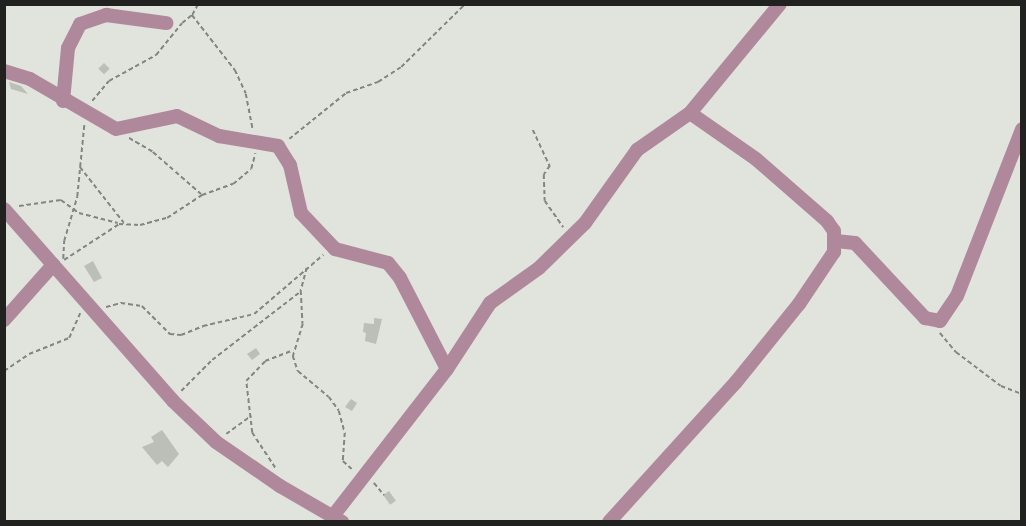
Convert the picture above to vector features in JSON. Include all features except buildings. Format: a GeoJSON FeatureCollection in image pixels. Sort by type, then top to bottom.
{"type":"FeatureCollection","features":[{"type":"Feature","properties":{"kind":"street"},"geometry":{"type":"LineString","coordinates":[[10,208],[58,263],[69,284],[83,300],[173,400],[216,442],[280,486],[338,519],[363,475],[447,369],[490,303],[539,268],[596,212],[637,150],[690,112],[780,4]]}},
{"type":"Feature","properties":{"kind":"street"},"geometry":{"type":"LineString","coordinates":[[63,101],[68,48],[80,24],[106,15],[166,23]]}},
{"type":"Feature","properties":{"kind":"street"},"geometry":{"type":"LineString","coordinates":[[4,71],[30,79],[85,115],[116,129],[169,116],[185,119],[219,136],[254,139],[278,146],[290,165],[301,213],[335,249],[388,263],[400,278],[447,369]]}},
{"type":"Feature","properties":{"kind":"street"},"geometry":{"type":"LineString","coordinates":[[609,522],[736,382],[816,282],[829,262],[836,240],[827,221],[736,143],[690,112]]}},
{"type":"Feature","properties":{"kind":"street"},"geometry":{"type":"LineString","coordinates":[[836,240],[855,243],[933,322],[944,318],[957,296],[1022,129]]}},
{"type":"Feature","properties":{"kind":"street"},"geometry":{"type":"LineString","coordinates":[[4,320],[58,263]]}},
{"type":"Feature","properties":{"kind":"path"},"geometry":{"type":"LineString","coordinates":[[69,284],[58,263],[75,210],[85,115],[102,86],[149,61],[182,23],[192,15],[198,4]]}},
{"type":"Feature","properties":{"kind":"path"},"geometry":{"type":"LineString","coordinates":[[278,146],[345,93],[378,82],[401,67],[465,4]]}},
{"type":"Feature","properties":{"kind":"path"},"geometry":{"type":"LineString","coordinates":[[58,263],[119,224],[140,225],[167,218],[202,195],[244,176],[255,154],[250,109],[235,70],[192,15]]}},
{"type":"Feature","properties":{"kind":"path"},"geometry":{"type":"LineString","coordinates":[[166,23],[182,23]]}},
{"type":"Feature","properties":{"kind":"path"},"geometry":{"type":"LineString","coordinates":[[116,129],[153,152],[202,195]]}},
{"type":"Feature","properties":{"kind":"path"},"geometry":{"type":"LineString","coordinates":[[533,130],[550,166],[544,175],[545,201],[571,237]]}},
{"type":"Feature","properties":{"kind":"path"},"geometry":{"type":"LineString","coordinates":[[79,166],[124,223]]}},
{"type":"Feature","properties":{"kind":"path"},"geometry":{"type":"LineString","coordinates":[[10,208],[36,206],[62,200],[75,210],[119,224]]}},
{"type":"Feature","properties":{"kind":"path"},"geometry":{"type":"LineString","coordinates":[[94,312],[121,303],[134,303],[170,334],[181,335],[202,326],[254,314],[269,305],[308,267],[335,249]]}},
{"type":"Feature","properties":{"kind":"path"},"geometry":{"type":"LineString","coordinates":[[308,267],[301,291],[303,324],[294,349],[297,369],[329,397],[339,411],[345,433],[345,465],[363,475],[384,495]]}},
{"type":"Feature","properties":{"kind":"path"},"geometry":{"type":"LineString","coordinates":[[173,400],[212,360],[301,291]]}},
{"type":"Feature","properties":{"kind":"path"},"geometry":{"type":"LineString","coordinates":[[4,371],[29,354],[69,338],[83,300]]}},
{"type":"Feature","properties":{"kind":"path"},"geometry":{"type":"LineString","coordinates":[[933,322],[956,352],[1005,388],[1022,394]]}},
{"type":"Feature","properties":{"kind":"path"},"geometry":{"type":"LineString","coordinates":[[280,486],[271,460],[252,433],[253,414],[246,388],[247,377],[264,361],[294,349]]}},
{"type":"Feature","properties":{"kind":"path"},"geometry":{"type":"LineString","coordinates":[[216,442],[253,414]]}}]}
